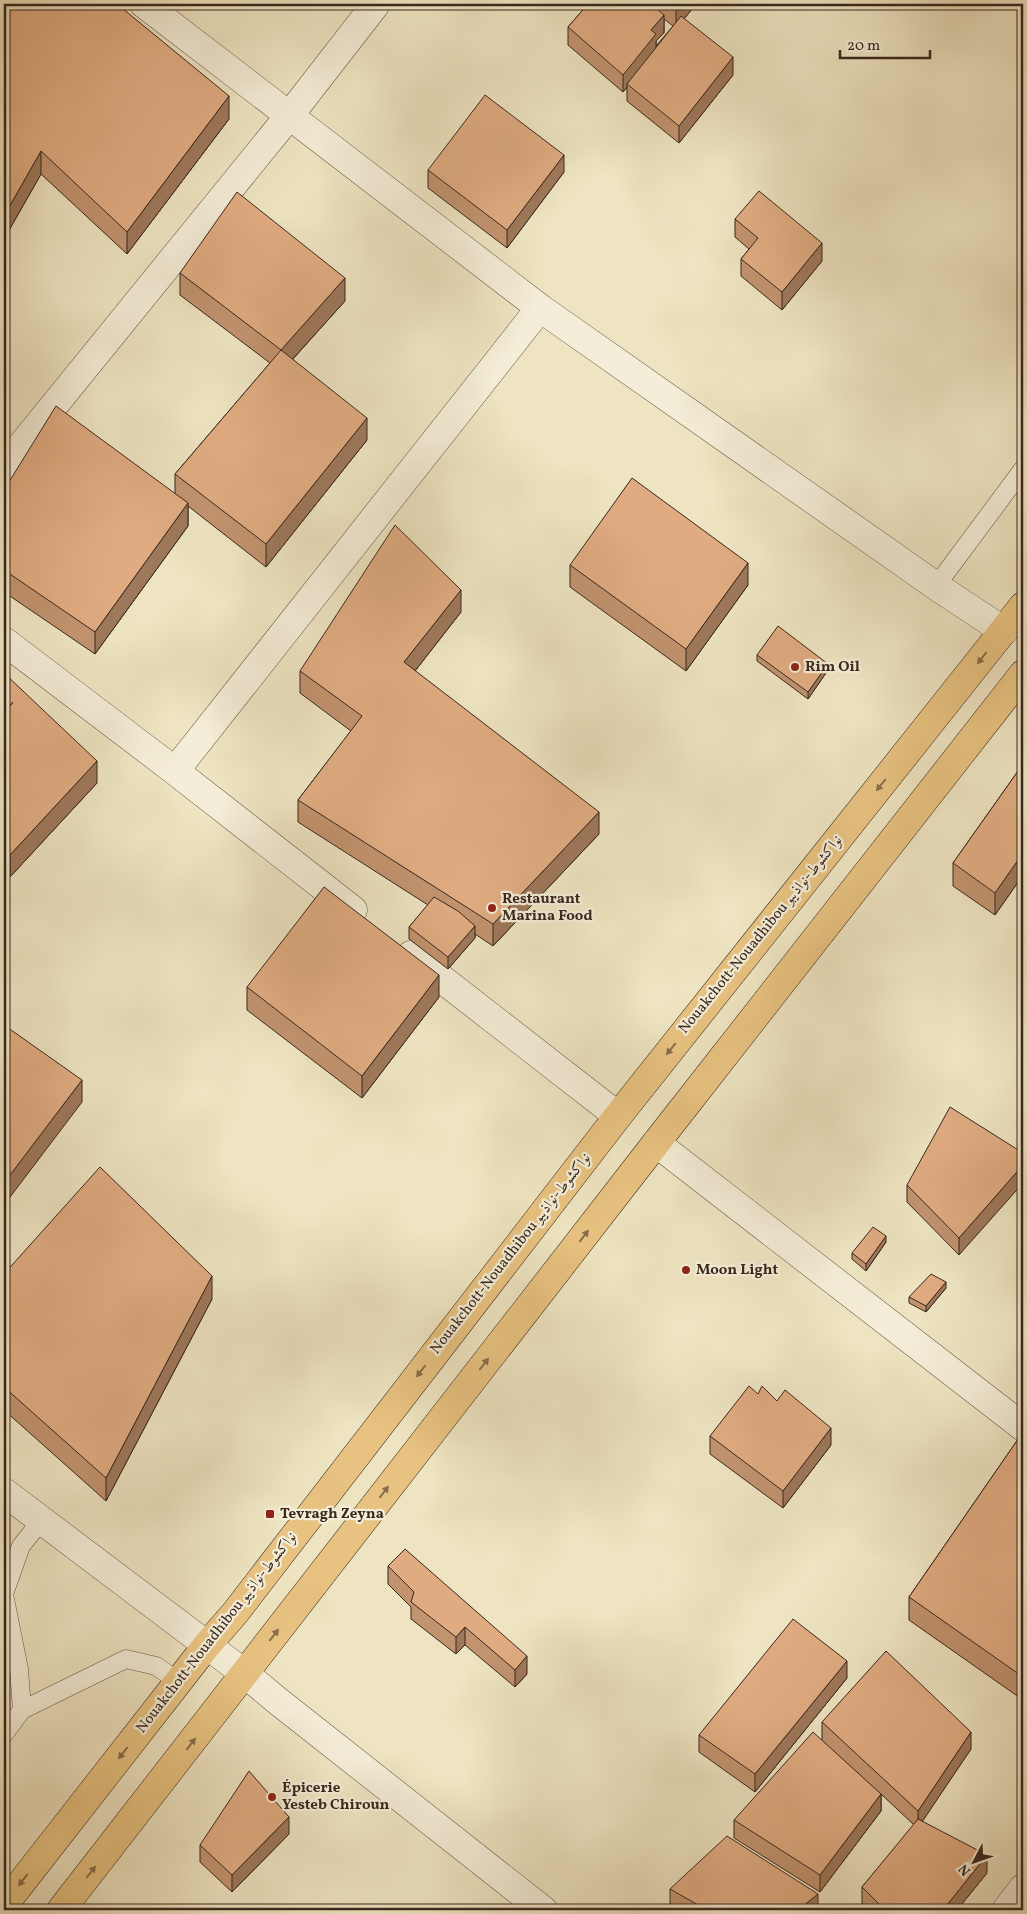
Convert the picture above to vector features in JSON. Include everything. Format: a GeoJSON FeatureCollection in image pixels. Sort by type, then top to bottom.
{"type":"FeatureCollection","features":[{"type":"Feature","properties":{"kind":"highway","name":"Nouakchott-Nouadhibou نواكشوط-نواذيبو"},"geometry":{"type":"LineString","coordinates":[[4,1905],[207,1645],[235,1613],[618,1116],[1023,606]]}},
{"type":"Feature","properties":{"kind":"highway"},"geometry":{"type":"LineString","coordinates":[[61,1910],[656,1142],[1023,674]]}},
{"type":"Feature","properties":{"kind":"street"},"geometry":{"type":"LineString","coordinates":[[144,4],[540,308],[936,586],[1004,631]]}},
{"type":"Feature","properties":{"kind":"street"},"geometry":{"type":"LineString","coordinates":[[4,467],[289,116],[376,4]]}},
{"type":"Feature","properties":{"kind":"street"},"geometry":{"type":"LineString","coordinates":[[176,772],[540,308]]}},
{"type":"Feature","properties":{"kind":"street"},"geometry":{"type":"LineString","coordinates":[[4,641],[176,772],[618,1116]]}},
{"type":"Feature","properties":{"kind":"street"},"geometry":{"type":"LineString","coordinates":[[656,1142],[1023,1427]]}},
{"type":"Feature","properties":{"kind":"street"},"geometry":{"type":"LineString","coordinates":[[4,1492],[244,1673],[543,1910]]}},
{"type":"Feature","properties":{"kind":"street"},"geometry":{"type":"LineString","coordinates":[[1006,1910],[1023,1888]]}},
{"type":"Feature","properties":{"kind":"lane"},"geometry":{"type":"LineString","coordinates":[[936,586],[1023,469]]}},
{"type":"Feature","properties":{"kind":"lane"},"geometry":{"type":"LineString","coordinates":[[22,1710],[20,1669],[4,1594],[21,1546],[41,1521]]}},
{"type":"Feature","properties":{"kind":"lane"},"geometry":{"type":"LineString","coordinates":[[4,1734],[22,1710],[126,1659],[156,1666],[178,1682]]}},
{"type":"Feature","properties":{"kind":"building"},"geometry":{"type":"Polygon","coordinates":[[[4,4],[117,4],[229,96],[127,232],[41,151],[4,216],[4,4]]]}},
{"type":"Feature","properties":{"kind":"building"},"geometry":{"type":"Polygon","coordinates":[[[588,4],[651,4],[664,15],[651,30],[656,34],[623,75],[568,27],[588,4]]]}},
{"type":"Feature","properties":{"kind":"building"},"geometry":{"type":"Polygon","coordinates":[[[681,16],[733,57],[679,126],[627,84],[681,16]]]}},
{"type":"Feature","properties":{"kind":"building"},"geometry":{"type":"Polygon","coordinates":[[[485,95],[564,155],[507,230],[428,170],[485,95]]]}},
{"type":"Feature","properties":{"kind":"building"},"geometry":{"type":"Polygon","coordinates":[[[759,191],[822,243],[782,292],[741,259],[758,238],[735,219],[759,191]]]}},
{"type":"Feature","properties":{"kind":"building"},"geometry":{"type":"Polygon","coordinates":[[[237,192],[345,278],[281,350],[180,273],[237,192]]]}},
{"type":"Feature","properties":{"kind":"building"},"geometry":{"type":"Polygon","coordinates":[[[281,350],[367,418],[266,544],[175,474],[281,350]]]}},
{"type":"Feature","properties":{"kind":"building"},"geometry":{"type":"Polygon","coordinates":[[[56,406],[188,503],[95,632],[4,570],[4,490],[56,406]]]}},
{"type":"Feature","properties":{"kind":"building"},"geometry":{"type":"Polygon","coordinates":[[[632,478],[748,563],[686,649],[570,565],[632,478]]]}},
{"type":"Feature","properties":{"kind":"building"},"geometry":{"type":"Polygon","coordinates":[[[395,525],[461,590],[404,662],[599,812],[493,924],[298,800],[362,716],[300,671],[395,525]]]}},
{"type":"Feature","properties":{"kind":"building"},"geometry":{"type":"Polygon","coordinates":[[[778,626],[828,664],[808,692],[757,655],[778,626]]]}},
{"type":"Feature","properties":{"kind":"building"},"geometry":{"type":"Polygon","coordinates":[[[4,673],[97,761],[10,855],[4,850],[4,714],[13,702],[4,713],[4,673]]]}},
{"type":"Feature","properties":{"kind":"building"},"geometry":{"type":"Polygon","coordinates":[[[1023,764],[1023,853],[995,893],[953,863],[1023,764]]]}},
{"type":"Feature","properties":{"kind":"building"},"geometry":{"type":"Polygon","coordinates":[[[324,887],[439,975],[362,1076],[247,987],[324,887]]]}},
{"type":"Feature","properties":{"kind":"building"},"geometry":{"type":"Polygon","coordinates":[[[434,897],[458,911],[475,926],[448,957],[409,927],[434,897]]]}},
{"type":"Feature","properties":{"kind":"building"},"geometry":{"type":"Polygon","coordinates":[[[4,1025],[82,1080],[4,1183],[4,1025]]]}},
{"type":"Feature","properties":{"kind":"building"},"geometry":{"type":"Polygon","coordinates":[[[950,1107],[1023,1153],[1023,1165],[959,1238],[907,1185],[950,1107]]]}},
{"type":"Feature","properties":{"kind":"building"},"geometry":{"type":"Polygon","coordinates":[[[100,1167],[212,1276],[106,1478],[4,1387],[4,1274],[100,1167]]]}},
{"type":"Feature","properties":{"kind":"building"},"geometry":{"type":"Polygon","coordinates":[[[873,1227],[886,1236],[866,1264],[852,1253],[873,1227]]]}},
{"type":"Feature","properties":{"kind":"building"},"geometry":{"type":"Polygon","coordinates":[[[931,1274],[946,1282],[926,1306],[909,1297],[931,1274]]]}},
{"type":"Feature","properties":{"kind":"building"},"geometry":{"type":"Polygon","coordinates":[[[749,1386],[758,1394],[762,1386],[777,1401],[785,1390],[831,1428],[783,1491],[710,1436],[749,1386]]]}},
{"type":"Feature","properties":{"kind":"building"},"geometry":{"type":"Polygon","coordinates":[[[1023,1432],[1023,1677],[909,1597],[1023,1432]]]}},
{"type":"Feature","properties":{"kind":"building"},"geometry":{"type":"Polygon","coordinates":[[[405,1549],[527,1656],[515,1670],[465,1627],[456,1637],[411,1602],[414,1592],[388,1566],[405,1549]]]}},
{"type":"Feature","properties":{"kind":"building"},"geometry":{"type":"Polygon","coordinates":[[[793,1619],[847,1661],[755,1774],[699,1735],[793,1619]]]}},
{"type":"Feature","properties":{"kind":"building"},"geometry":{"type":"Polygon","coordinates":[[[886,1651],[971,1732],[918,1811],[822,1722],[886,1651]]]}},
{"type":"Feature","properties":{"kind":"building"},"geometry":{"type":"Polygon","coordinates":[[[813,1732],[881,1794],[820,1875],[734,1820],[813,1732]]]}},
{"type":"Feature","properties":{"kind":"building"},"geometry":{"type":"Polygon","coordinates":[[[249,1771],[289,1817],[232,1875],[200,1845],[249,1771]]]}},
{"type":"Feature","properties":{"kind":"building"},"geometry":{"type":"Polygon","coordinates":[[[918,1819],[987,1855],[943,1910],[885,1910],[862,1887],[918,1819]]]}},
{"type":"Feature","properties":{"kind":"building"},"geometry":{"type":"Polygon","coordinates":[[[727,1836],[818,1894],[798,1910],[707,1910],[670,1889],[727,1836]]]}},
{"type":"Feature","properties":{"kind":"place","name":"Rim Oil"},"geometry":{"type":"Point","coordinates":[795,667]}},
{"type":"Feature","properties":{"kind":"place","name":"Restaurant Marina Food"},"geometry":{"type":"Point","coordinates":[492,908]}},
{"type":"Feature","properties":{"kind":"place","name":"Moon Light"},"geometry":{"type":"Point","coordinates":[686,1270]}},
{"type":"Feature","properties":{"kind":"place","name":"Tevragh Zeyna"},"geometry":{"type":"Point","coordinates":[270,1514]}},
{"type":"Feature","properties":{"kind":"place","name":"Épicerie Yesteb Chiroun"},"geometry":{"type":"Point","coordinates":[272,1797]}}]}
